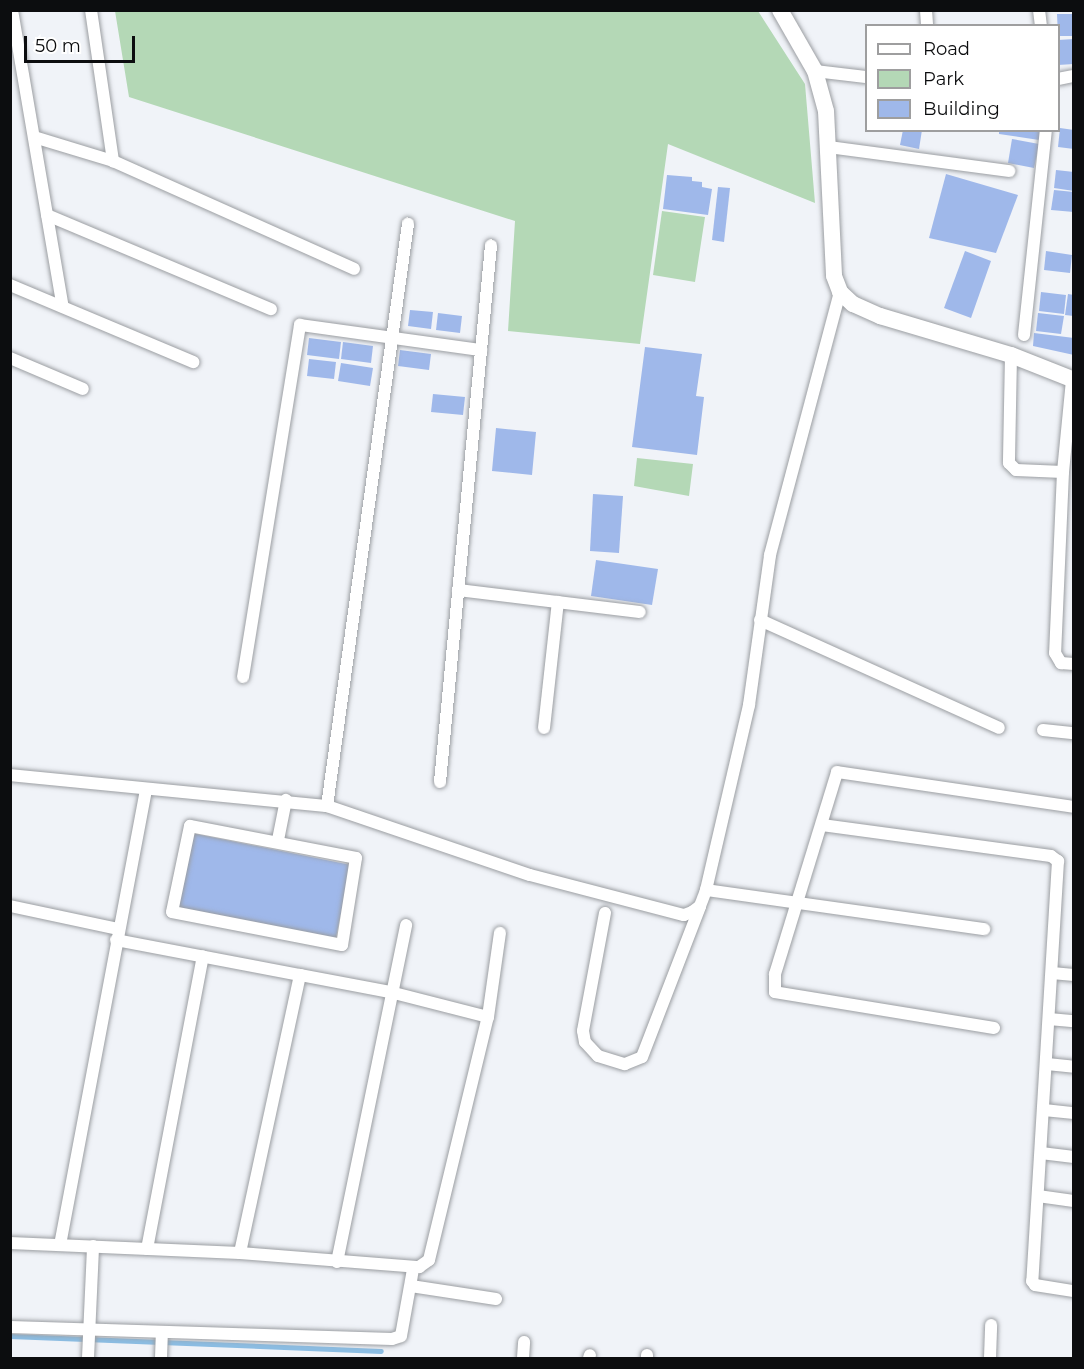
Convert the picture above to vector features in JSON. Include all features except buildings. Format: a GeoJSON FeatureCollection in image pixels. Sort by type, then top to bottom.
{"type":"FeatureCollection","features":[{"type":"Feature","properties":{"kind":"main road"},"geometry":{"type":"LineString","coordinates":[[780,10],[815,71],[826,111],[834,276],[840,291],[853,304],[880,316],[1011,355],[1073,380]]}},
{"type":"Feature","properties":{"kind":"street"},"geometry":{"type":"LineString","coordinates":[[12,10],[63,307]]}},
{"type":"Feature","properties":{"kind":"street"},"geometry":{"type":"LineString","coordinates":[[91,10],[113,161]]}},
{"type":"Feature","properties":{"kind":"street"},"geometry":{"type":"LineString","coordinates":[[815,71],[865,77]]}},
{"type":"Feature","properties":{"kind":"street"},"geometry":{"type":"LineString","coordinates":[[1024,334],[1046,132]]}},
{"type":"Feature","properties":{"kind":"street"},"geometry":{"type":"LineString","coordinates":[[34,137],[113,161],[354,269]]}},
{"type":"Feature","properties":{"kind":"street"},"geometry":{"type":"LineString","coordinates":[[829,147],[1009,171]]}},
{"type":"Feature","properties":{"kind":"street"},"geometry":{"type":"LineString","coordinates":[[47,215],[271,309]]}},
{"type":"Feature","properties":{"kind":"street"},"geometry":{"type":"LineString","coordinates":[[327,806],[408,224]]}},
{"type":"Feature","properties":{"kind":"street"},"geometry":{"type":"LineString","coordinates":[[441,782],[490,245]]}},
{"type":"Feature","properties":{"kind":"street"},"geometry":{"type":"LineString","coordinates":[[10,285],[194,362]]}},
{"type":"Feature","properties":{"kind":"street"},"geometry":{"type":"LineString","coordinates":[[605,913],[583,1031],[585,1042],[598,1056],[625,1064],[642,1057],[706,890],[749,705],[760,620],[780,510],[840,291]]}},
{"type":"Feature","properties":{"kind":"street"},"geometry":{"type":"LineString","coordinates":[[243,677],[300,325],[481,350]]}},
{"type":"Feature","properties":{"kind":"street"},"geometry":{"type":"LineString","coordinates":[[1011,355],[1009,463],[1016,470],[1063,472]]}},
{"type":"Feature","properties":{"kind":"street"},"geometry":{"type":"LineString","coordinates":[[10,358],[83,389]]}},
{"type":"Feature","properties":{"kind":"street"},"geometry":{"type":"LineString","coordinates":[[1073,380],[1063,472],[1055,653],[1061,663],[1074,664]]}},
{"type":"Feature","properties":{"kind":"street"},"geometry":{"type":"LineString","coordinates":[[458,590],[640,612]]}},
{"type":"Feature","properties":{"kind":"street"},"geometry":{"type":"LineString","coordinates":[[544,728],[558,602]]}},
{"type":"Feature","properties":{"kind":"street"},"geometry":{"type":"LineString","coordinates":[[760,620],[999,728]]}},
{"type":"Feature","properties":{"kind":"street"},"geometry":{"type":"LineString","coordinates":[[1043,730],[1074,733]]}},
{"type":"Feature","properties":{"kind":"street"},"geometry":{"type":"LineString","coordinates":[[994,1028],[774,992],[775,974],[837,772],[1074,807]]}},
{"type":"Feature","properties":{"kind":"street"},"geometry":{"type":"LineString","coordinates":[[10,775],[286,800],[327,806],[530,875],[684,915],[700,906]]}},
{"type":"Feature","properties":{"kind":"street"},"geometry":{"type":"LineString","coordinates":[[60,1245],[146,789]]}},
{"type":"Feature","properties":{"kind":"street"},"geometry":{"type":"LineString","coordinates":[[278,840],[286,800]]}},
{"type":"Feature","properties":{"kind":"street"},"geometry":{"type":"LineString","coordinates":[[822,825],[1055,857],[1059,869],[1032,1284],[1074,1291]]}},
{"type":"Feature","properties":{"kind":"street"},"geometry":{"type":"LineString","coordinates":[[190,826],[278,840],[358,859],[342,945],[172,912],[190,826]]}},
{"type":"Feature","properties":{"kind":"street"},"geometry":{"type":"LineString","coordinates":[[706,890],[984,929]]}},
{"type":"Feature","properties":{"kind":"street"},"geometry":{"type":"LineString","coordinates":[[10,906],[203,956],[390,992],[488,1017]]}},
{"type":"Feature","properties":{"kind":"street"},"geometry":{"type":"LineString","coordinates":[[337,1262],[390,992],[406,925]]}},
{"type":"Feature","properties":{"kind":"street"},"geometry":{"type":"LineString","coordinates":[[10,1243],[240,1253],[413,1269],[429,1260],[488,1017],[500,933]]}},
{"type":"Feature","properties":{"kind":"street"},"geometry":{"type":"LineString","coordinates":[[147,1249],[203,956]]}},
{"type":"Feature","properties":{"kind":"street"},"geometry":{"type":"LineString","coordinates":[[1052,973],[1074,975]]}},
{"type":"Feature","properties":{"kind":"street"},"geometry":{"type":"LineString","coordinates":[[240,1253],[300,975]]}},
{"type":"Feature","properties":{"kind":"street"},"geometry":{"type":"LineString","coordinates":[[1049,1019],[1074,1021]]}},
{"type":"Feature","properties":{"kind":"street"},"geometry":{"type":"LineString","coordinates":[[1047,1064],[1074,1067]]}},
{"type":"Feature","properties":{"kind":"street"},"geometry":{"type":"LineString","coordinates":[[1044,1110],[1074,1113]]}},
{"type":"Feature","properties":{"kind":"street"},"geometry":{"type":"LineString","coordinates":[[1041,1153],[1074,1157]]}},
{"type":"Feature","properties":{"kind":"street"},"geometry":{"type":"LineString","coordinates":[[1038,1196],[1074,1201]]}},
{"type":"Feature","properties":{"kind":"street"},"geometry":{"type":"LineString","coordinates":[[88,1359],[93,1246]]}},
{"type":"Feature","properties":{"kind":"street"},"geometry":{"type":"LineString","coordinates":[[10,1327],[162,1334],[397,1339],[411,1286],[413,1269]]}},
{"type":"Feature","properties":{"kind":"street"},"geometry":{"type":"LineString","coordinates":[[411,1286],[496,1299]]}},
{"type":"Feature","properties":{"kind":"street"},"geometry":{"type":"LineString","coordinates":[[990,1359],[991,1325]]}},
{"type":"Feature","properties":{"kind":"street"},"geometry":{"type":"LineString","coordinates":[[161,1359],[162,1334]]}},
{"type":"Feature","properties":{"kind":"street"},"geometry":{"type":"LineString","coordinates":[[523,1359],[524,1342]]}},
{"type":"Feature","properties":{"kind":"green space"},"geometry":{"type":"Polygon","coordinates":[[[115,11],[758,11],[805,84],[815,203],[668,144],[640,344],[508,331],[515,221],[129,97],[115,11]]]}},
{"type":"Feature","properties":{"kind":"green space"},"geometry":{"type":"Polygon","coordinates":[[[662,211],[705,217],[695,282],[653,275],[662,211]]]}},
{"type":"Feature","properties":{"kind":"green space"},"geometry":{"type":"Polygon","coordinates":[[[637,458],[693,464],[689,496],[634,486],[637,458]]]}},
{"type":"Feature","properties":{"kind":"waterway"},"geometry":{"type":"LineString","coordinates":[[10,1336],[381,1351]]}}]}
